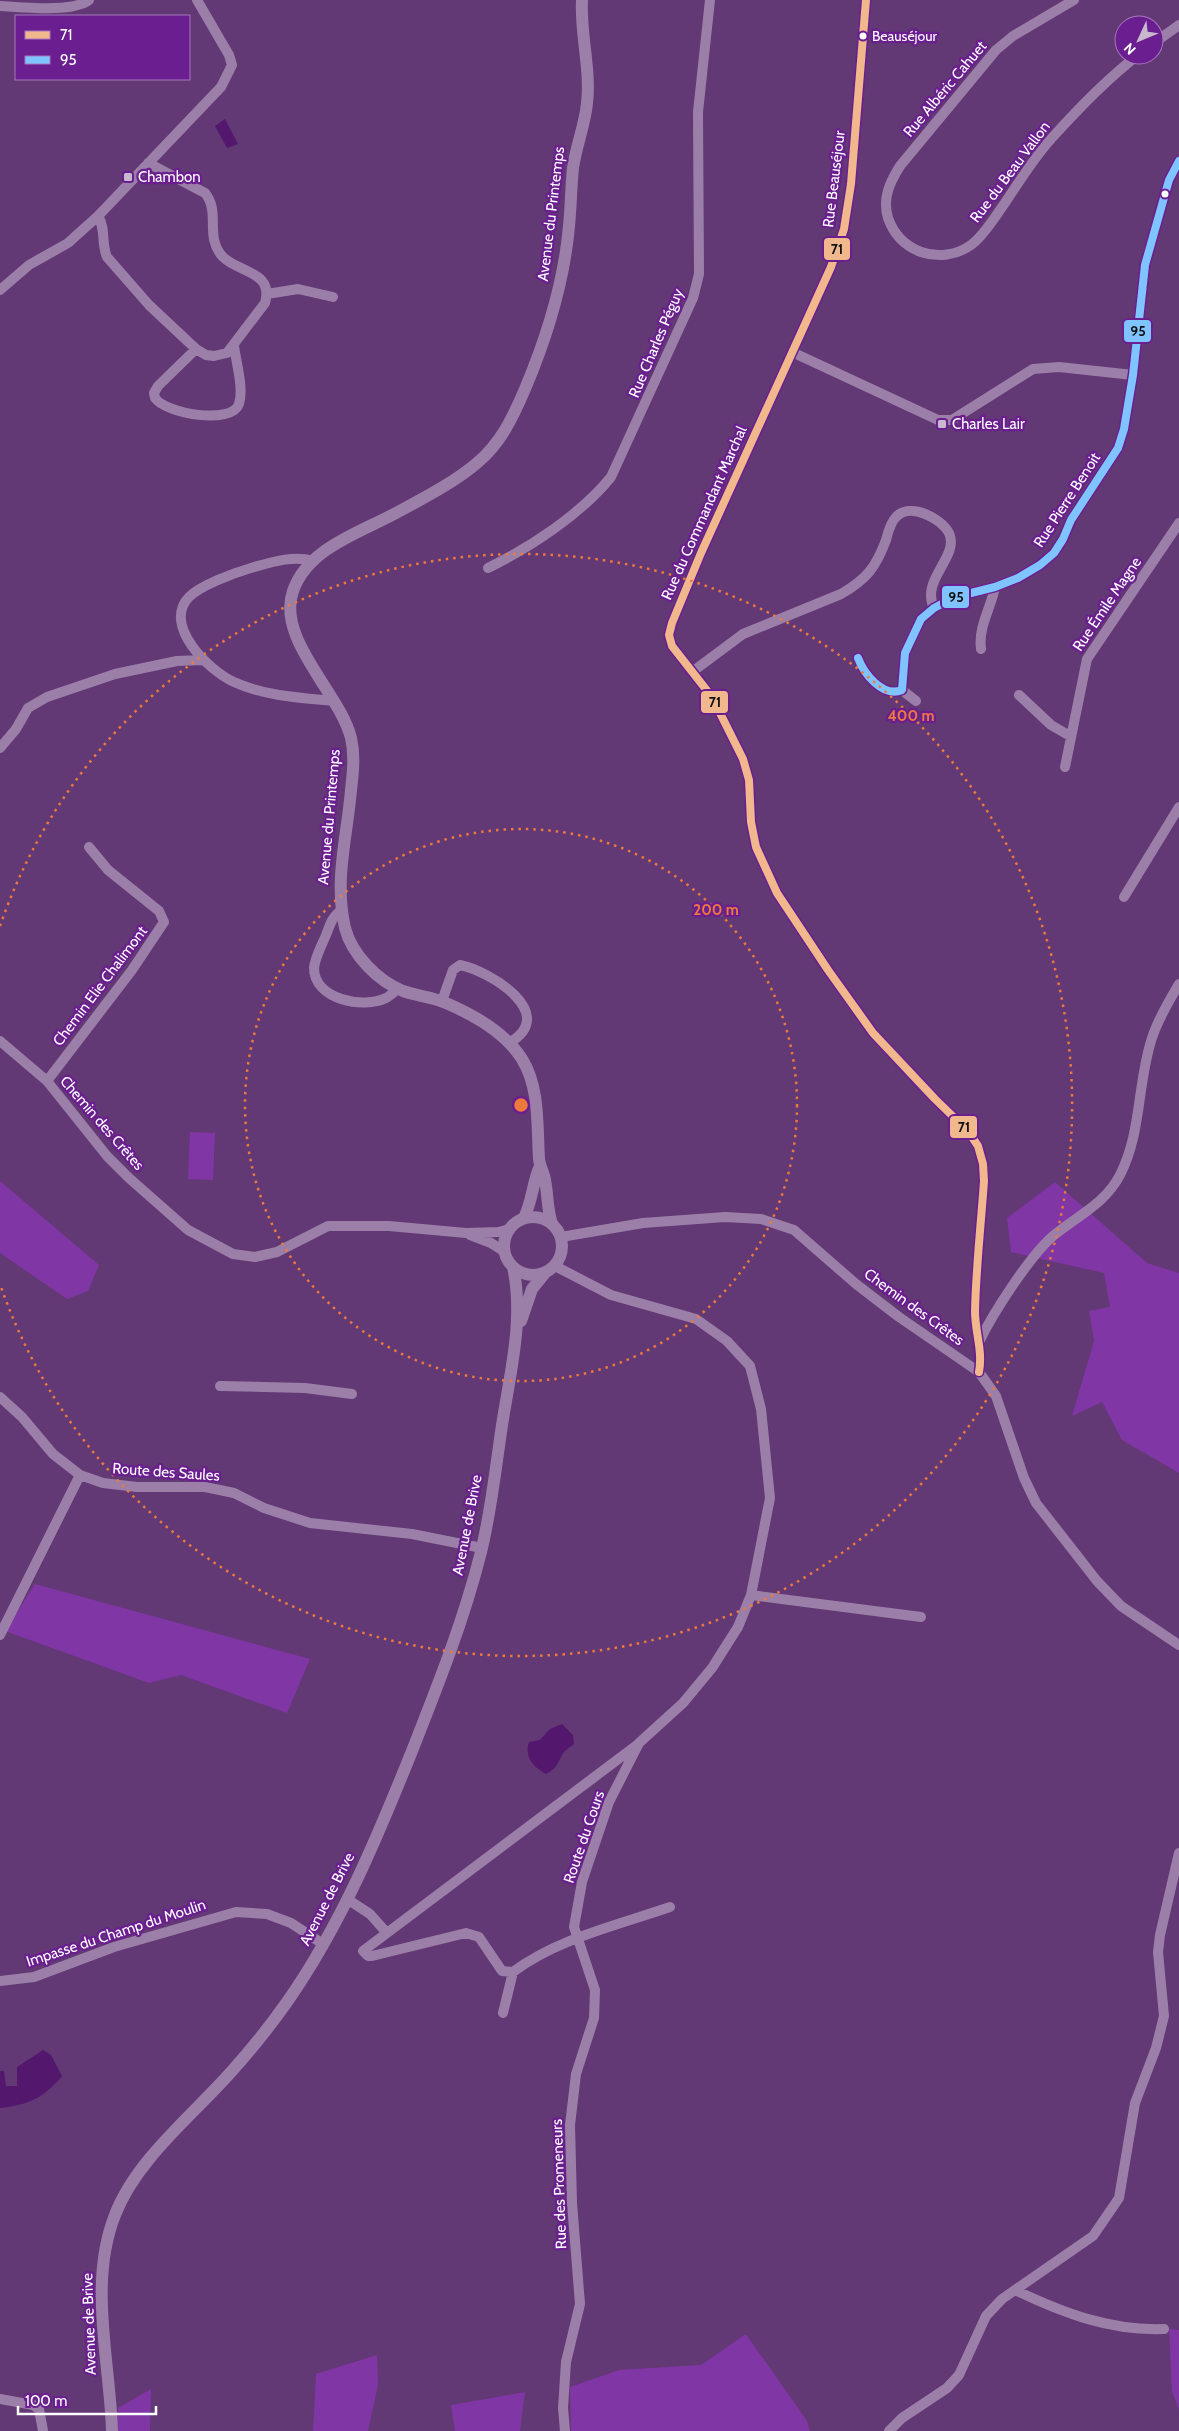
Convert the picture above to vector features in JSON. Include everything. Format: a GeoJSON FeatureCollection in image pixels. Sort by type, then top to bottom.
{"type":"FeatureCollection","features":[{"type":"Feature","properties":{"kind":"street"},"geometry":{"type":"LineString","coordinates":[[0,6],[60,7],[83,4],[89,0]]}},
{"type":"Feature","properties":{"kind":"street"},"geometry":{"type":"LineString","coordinates":[[0,290],[29,265],[68,243],[98,216],[212,99],[221,87],[232,65],[225,44],[198,0]]}},
{"type":"Feature","properties":{"kind":"street","name":"Avenue du Printemps"},"geometry":{"type":"LineString","coordinates":[[552,1224],[547,1209],[545,1179],[540,1166],[536,1100],[523,1060],[490,1025],[442,1001],[398,989],[362,960],[346,932],[339,895],[353,752],[346,720],[298,641],[290,611],[292,594],[300,576],[314,561],[333,545],[398,512],[477,463],[504,433],[513,418],[546,337],[564,264],[573,169],[578,138],[587,104],[582,0]]}},
{"type":"Feature","properties":{"kind":"street","name":"Rue Charles Péguy"},"geometry":{"type":"LineString","coordinates":[[488,568],[518,553],[534,542],[600,491],[611,477],[693,298],[699,274],[698,112],[710,0]]}},
{"type":"Feature","properties":{"kind":"street","name":"Rue Beauséjour"},"geometry":{"type":"LineString","coordinates":[[792,352],[831,267],[844,229],[851,184],[866,0]]}},
{"type":"Feature","properties":{"kind":"street","name":"Rue Albéric Cahuet"},"geometry":{"type":"LineString","coordinates":[[893,230],[888,217],[886,201],[889,183],[900,166],[996,50],[1013,36],[1074,0]]}},
{"type":"Feature","properties":{"kind":"street"},"geometry":{"type":"LineString","coordinates":[[1164,35],[1179,25]]}},
{"type":"Feature","properties":{"kind":"street","name":"Rue du Beau Vallon"},"geometry":{"type":"LineString","coordinates":[[893,230],[911,248],[926,254],[945,255],[960,252],[973,244],[986,229],[1050,140],[1128,65]]}},
{"type":"Feature","properties":{"kind":"street","name":"Rue Pierre Benoit"},"geometry":{"type":"LineString","coordinates":[[902,690],[905,653],[921,619],[934,608],[955,597],[994,587],[1018,578],[1040,565],[1054,553],[1063,539],[1071,520],[1118,448],[1124,430],[1132,376],[1145,265],[1169,180],[1179,161]]}},
{"type":"Feature","properties":{"kind":"street"},"geometry":{"type":"LineString","coordinates":[[98,216],[102,222],[104,250],[107,257],[148,305],[196,349],[206,355],[214,356],[227,353],[260,310],[268,294],[266,287],[261,279],[231,263],[217,249],[211,231],[214,210],[212,201],[205,193],[148,163]]}},
{"type":"Feature","properties":{"kind":"street"},"geometry":{"type":"LineString","coordinates":[[268,294],[298,289],[333,297]]}},
{"type":"Feature","properties":{"kind":"street"},"geometry":{"type":"LineString","coordinates":[[196,349],[158,386],[154,392],[155,398],[163,406],[186,414],[208,416],[236,409],[239,404],[239,386],[234,346]]}},
{"type":"Feature","properties":{"kind":"street"},"geometry":{"type":"LineString","coordinates":[[792,352],[938,420],[952,420],[1033,369],[1059,367],[1132,376]]}},
{"type":"Feature","properties":{"kind":"street","name":"Rue du Commandant Marchal"},"geometry":{"type":"LineString","coordinates":[[792,352],[705,544],[672,623],[669,635],[672,646],[712,697],[743,759],[749,780],[751,822],[756,847],[777,893],[828,970],[873,1032],[935,1099],[968,1131],[978,1146],[984,1164],[975,1317],[982,1356],[980,1372]]}},
{"type":"Feature","properties":{"kind":"street"},"geometry":{"type":"LineString","coordinates":[[692,672],[743,634],[841,594],[855,586],[868,575],[878,561],[895,517],[902,512],[913,510],[931,517],[945,526],[950,535],[947,555],[930,588],[930,597],[934,608]]}},
{"type":"Feature","properties":{"kind":"street","name":"Rue Émile Magne"},"geometry":{"type":"LineString","coordinates":[[1065,767],[1086,659],[1179,523]]}},
{"type":"Feature","properties":{"kind":"street"},"geometry":{"type":"LineString","coordinates":[[314,561],[300,557],[238,572],[190,596],[183,606],[182,618],[185,633],[202,660],[214,671],[234,683],[254,689],[302,698],[334,701]]}},
{"type":"Feature","properties":{"kind":"street"},"geometry":{"type":"LineString","coordinates":[[981,649],[982,629],[992,602],[994,587]]}},
{"type":"Feature","properties":{"kind":"street"},"geometry":{"type":"LineString","coordinates":[[858,658],[867,674],[882,688],[888,692],[896,693],[902,690],[916,701]]}},
{"type":"Feature","properties":{"kind":"street"},"geometry":{"type":"LineString","coordinates":[[0,748],[16,729],[28,708],[47,697],[116,674],[176,661],[202,660]]}},
{"type":"Feature","properties":{"kind":"street"},"geometry":{"type":"LineString","coordinates":[[1019,695],[1052,726],[1070,736]]}},
{"type":"Feature","properties":{"kind":"street"},"geometry":{"type":"LineString","coordinates":[[1124,897],[1179,807]]}},
{"type":"Feature","properties":{"kind":"street","name":"Chemin Elie Chalimont"},"geometry":{"type":"LineString","coordinates":[[47,1081],[132,970],[164,922],[159,910],[108,870],[89,847]]}},
{"type":"Feature","properties":{"kind":"street"},"geometry":{"type":"LineString","coordinates":[[342,910],[335,914],[314,968],[317,979],[323,988],[337,997],[351,1002],[369,1002],[386,999],[398,989]]}},
{"type":"Feature","properties":{"kind":"street"},"geometry":{"type":"LineString","coordinates":[[442,1001],[453,970],[460,966],[472,968],[509,990],[519,999],[527,1014],[526,1029],[519,1037],[509,1043]]}},
{"type":"Feature","properties":{"kind":"street"},"geometry":{"type":"LineString","coordinates":[[979,1342],[1007,1296],[1052,1237],[1106,1196],[1120,1176],[1135,1138],[1152,1038],[1165,1007],[1179,984]]}},
{"type":"Feature","properties":{"kind":"street","name":"Chemin des Crêtes"},"geometry":{"type":"LineString","coordinates":[[0,1041],[47,1081],[107,1156],[129,1178],[188,1230],[233,1254],[255,1257],[277,1252],[328,1226],[389,1226],[466,1234],[498,1232],[510,1229]]}},
{"type":"Feature","properties":{"kind":"street","name":"Avenue du Printemps"},"geometry":{"type":"LineString","coordinates":[[524,1218],[532,1202],[535,1177],[540,1166]]}},
{"type":"Feature","properties":{"kind":"street"},"geometry":{"type":"LineString","coordinates":[[539,1217],[552,1224],[561,1237],[562,1252],[532,1289],[517,1333],[518,1289],[513,1267],[505,1252],[505,1240],[510,1229],[524,1218],[539,1217]]}},
{"type":"Feature","properties":{"kind":"street","name":"Chemin des Crêtes"},"geometry":{"type":"LineString","coordinates":[[561,1237],[643,1223],[725,1217],[761,1219],[778,1223],[794,1230],[807,1239],[836,1268],[884,1306],[980,1372],[996,1396],[1024,1478],[1036,1503],[1097,1581],[1121,1606],[1179,1645]]}},
{"type":"Feature","properties":{"kind":"street","name":"Chemin des Crêtes"},"geometry":{"type":"LineString","coordinates":[[466,1234],[491,1243],[505,1252]]}},
{"type":"Feature","properties":{"kind":"street"},"geometry":{"type":"LineString","coordinates":[[513,1267],[523,1273],[534,1275],[550,1269]]}},
{"type":"Feature","properties":{"kind":"street","name":"Route du Cours"},"geometry":{"type":"LineString","coordinates":[[513,1972],[502,1971],[480,1936],[466,1933],[372,1956],[364,1954],[365,1948],[639,1743],[683,1703],[712,1668],[738,1627],[751,1594],[770,1498],[761,1409],[750,1366],[727,1341],[696,1319],[611,1296],[550,1269]]}},
{"type":"Feature","properties":{"kind":"street","name":"Avenue de Brive"},"geometry":{"type":"LineString","coordinates":[[112,2431],[102,2292],[103,2262],[114,2216],[124,2195],[138,2174],[252,2048],[297,1987],[324,1944],[347,1899],[391,1801],[462,1621],[482,1548],[517,1333]]}},
{"type":"Feature","properties":{"kind":"street"},"geometry":{"type":"LineString","coordinates":[[220,1386],[305,1388],[352,1394]]}},
{"type":"Feature","properties":{"kind":"street","name":"Route des Saules"},"geometry":{"type":"LineString","coordinates":[[0,1397],[22,1417],[53,1454],[80,1475],[103,1483],[138,1487],[205,1487],[234,1493],[264,1508],[310,1523],[412,1534],[482,1548]]}},
{"type":"Feature","properties":{"kind":"street"},"geometry":{"type":"LineString","coordinates":[[0,1635],[80,1475]]}},
{"type":"Feature","properties":{"kind":"street"},"geometry":{"type":"LineString","coordinates":[[751,1594],[921,1617]]}},
{"type":"Feature","properties":{"kind":"street","name":"Route du Cours"},"geometry":{"type":"LineString","coordinates":[[577,1940],[574,1927],[582,1882],[610,1802],[639,1743]]}},
{"type":"Feature","properties":{"kind":"street"},"geometry":{"type":"LineString","coordinates":[[889,2431],[902,2418],[946,2388],[959,2376],[986,2316],[1002,2299],[1093,2236],[1119,2198],[1135,2103],[1156,2048],[1164,2016],[1158,1952],[1160,1935],[1179,1853]]}},
{"type":"Feature","properties":{"kind":"street"},"geometry":{"type":"LineString","coordinates":[[347,1899],[370,1914],[386,1932]]}},
{"type":"Feature","properties":{"kind":"street"},"geometry":{"type":"LineString","coordinates":[[503,2013],[513,1972],[529,1960],[577,1940],[670,1907]]}},
{"type":"Feature","properties":{"kind":"street","name":"Impasse du Champ du Moulin"},"geometry":{"type":"LineString","coordinates":[[0,1982],[34,1977],[114,1947],[236,1912],[266,1914],[275,1917],[291,1923],[324,1944]]}},
{"type":"Feature","properties":{"kind":"street","name":"Rue des Promeneurs"},"geometry":{"type":"LineString","coordinates":[[566,2431],[563,2408],[566,2362],[580,2304],[572,2203],[570,2125],[576,2074],[594,2018],[595,1990],[577,1940]]}},
{"type":"Feature","properties":{"kind":"street"},"geometry":{"type":"LineString","coordinates":[[1015,2290],[1063,2313],[1103,2325],[1138,2330],[1164,2330]]}},
{"type":"Feature","properties":{"kind":"street"},"geometry":{"type":"LineString","coordinates":[[0,2399],[33,2405],[39,2409],[43,2431]]}},
{"type":"Feature","properties":{"kind":"shaded area"},"geometry":{"type":"Polygon","coordinates":[[[225,119],[238,144],[227,148],[215,126],[225,119]]]}},
{"type":"Feature","properties":{"kind":"shaded area"},"geometry":{"type":"Polygon","coordinates":[[[190,1132],[215,1133],[213,1180],[188,1179],[190,1132]]]}},
{"type":"Feature","properties":{"kind":"shaded area"},"geometry":{"type":"Polygon","coordinates":[[[0,1181],[99,1265],[88,1291],[67,1299],[0,1253],[0,1181]]]}},
{"type":"Feature","properties":{"kind":"shaded area"},"geometry":{"type":"Polygon","coordinates":[[[1055,1182],[1147,1263],[1179,1273],[1179,1473],[1122,1440],[1102,1402],[1072,1416],[1094,1341],[1089,1311],[1110,1307],[1104,1273],[1011,1252],[1007,1218],[1055,1182]]]}},
{"type":"Feature","properties":{"kind":"shaded area"},"geometry":{"type":"Polygon","coordinates":[[[35,1584],[310,1659],[287,1713],[181,1675],[149,1683],[5,1631],[35,1584]]]}},
{"type":"Feature","properties":{"kind":"shaded area"},"geometry":{"type":"Polygon","coordinates":[[[562,1724],[573,1735],[574,1744],[567,1749],[554,1768],[546,1774],[531,1761],[528,1752],[529,1742],[540,1740],[550,1729],[562,1724]]]}},
{"type":"Feature","properties":{"kind":"shaded area"},"geometry":{"type":"Polygon","coordinates":[[[43,2050],[51,2055],[62,2076],[49,2090],[35,2099],[19,2105],[0,2108],[0,2071],[4,2071],[6,2086],[17,2086],[17,2067],[43,2050]]]}},
{"type":"Feature","properties":{"kind":"shaded area"},"geometry":{"type":"Polygon","coordinates":[[[1169,2329],[1179,2330],[1179,2409],[1172,2392],[1169,2329]]]}},
{"type":"Feature","properties":{"kind":"shaded area"},"geometry":{"type":"Polygon","coordinates":[[[746,2334],[807,2421],[810,2431],[571,2431],[570,2387],[619,2370],[701,2365],[746,2334]]]}},
{"type":"Feature","properties":{"kind":"shaded area"},"geometry":{"type":"Polygon","coordinates":[[[377,2355],[378,2385],[368,2431],[313,2431],[316,2374],[377,2355]]]}},
{"type":"Feature","properties":{"kind":"shaded area"},"geometry":{"type":"Polygon","coordinates":[[[151,2389],[150,2431],[117,2431],[118,2408],[151,2389]]]}},
{"type":"Feature","properties":{"kind":"shaded area"},"geometry":{"type":"Polygon","coordinates":[[[525,2392],[520,2431],[455,2431],[451,2405],[525,2392]]]}},
{"type":"Feature","properties":{"kind":"transit line","name":"71"},"geometry":{"type":"LineString","coordinates":[[866,0],[851,184],[844,229],[831,267],[701,553],[672,623],[669,635],[672,646],[712,697],[743,759],[749,780],[751,822],[756,847],[777,893],[873,1033],[968,1131],[978,1146],[983,1164],[984,1181],[975,1311],[980,1357],[979,1372]]}},
{"type":"Feature","properties":{"kind":"transit line","name":"95"},"geometry":{"type":"LineString","coordinates":[[858,658],[865,671],[881,688],[895,692],[902,690],[905,653],[921,619],[934,608],[955,597],[995,587],[1018,578],[1040,565],[1054,553],[1063,539],[1071,520],[1118,448],[1124,429],[1133,375],[1145,265],[1169,180],[1179,161]]}},
{"type":"Feature","properties":{"kind":"place","name":"Beauséjour"},"geometry":{"type":"Point","coordinates":[863,36]}},
{"type":"Feature","properties":{"kind":"place","name":"Chambon"},"geometry":{"type":"Point","coordinates":[128,177]}},
{"type":"Feature","properties":{"kind":"place","name":"Charles Lair"},"geometry":{"type":"Point","coordinates":[942,424]}}]}
